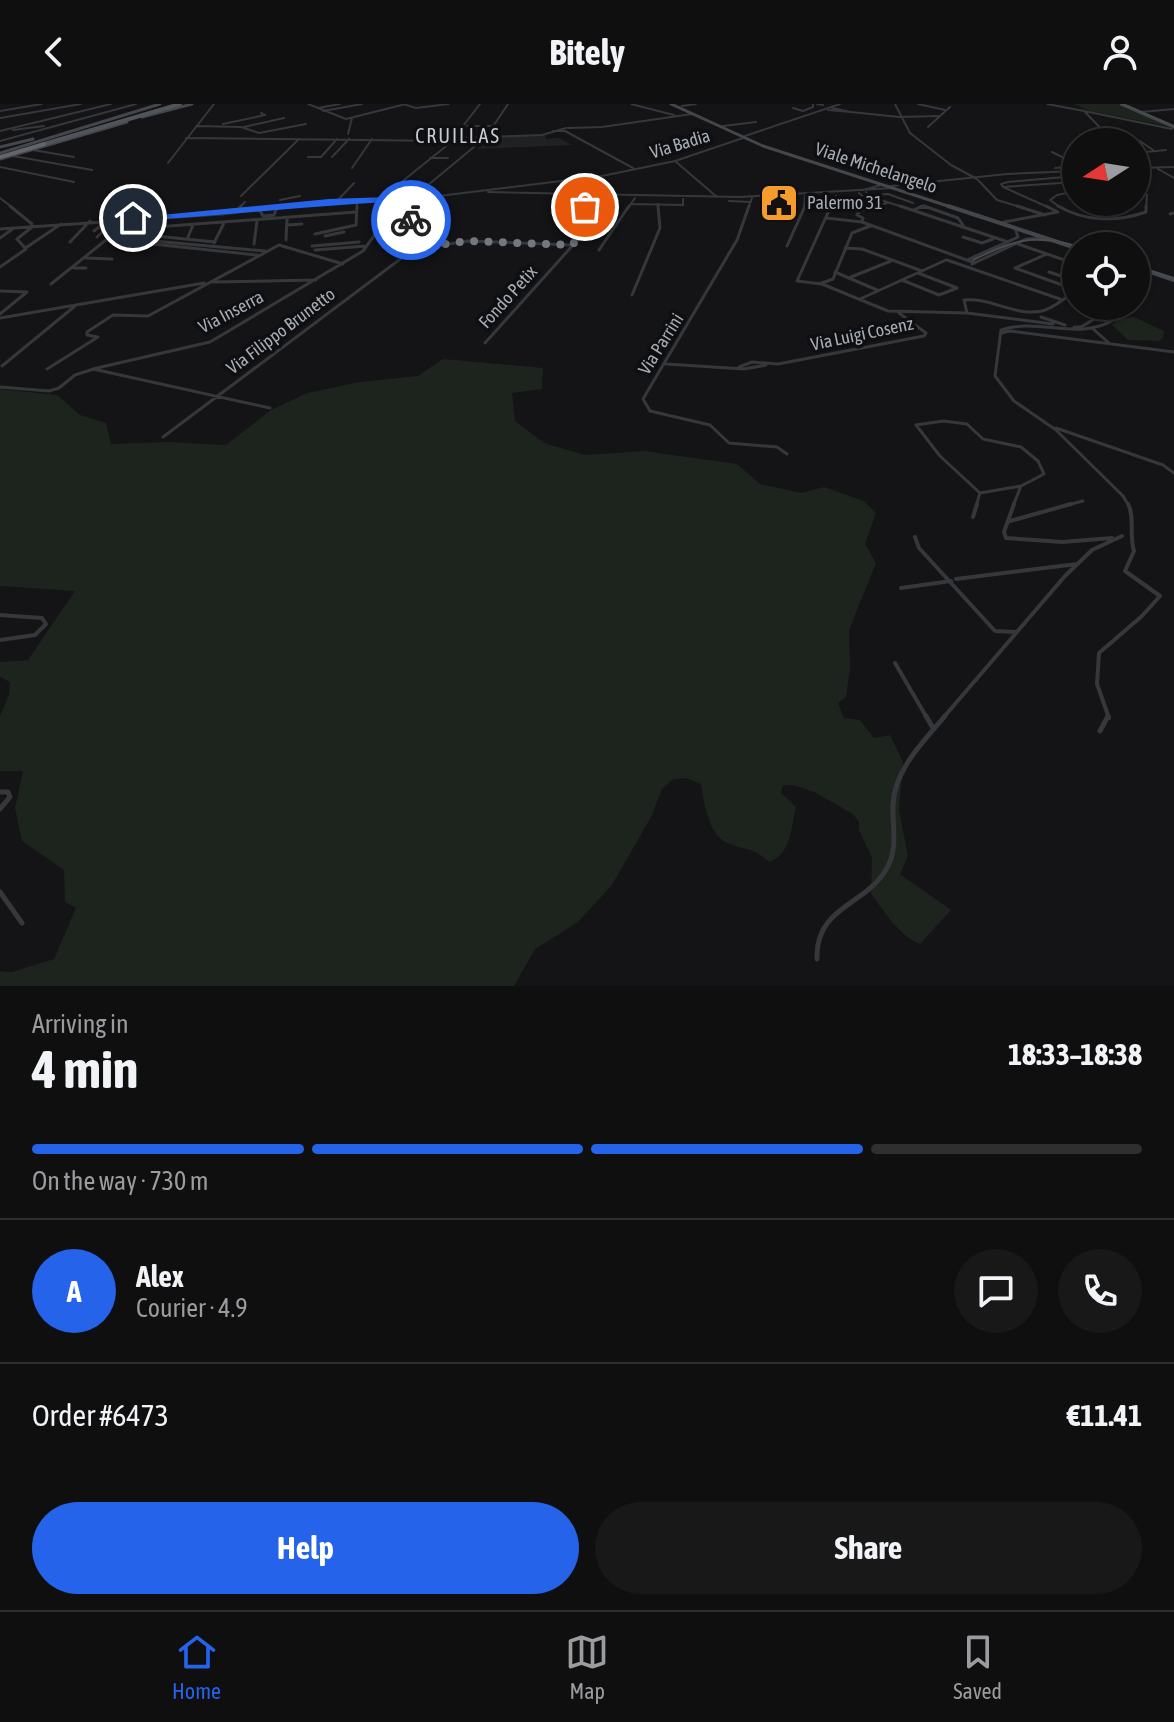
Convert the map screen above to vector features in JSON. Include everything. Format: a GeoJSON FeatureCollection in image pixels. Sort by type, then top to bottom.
{"type":"FeatureCollection","features":[{"type":"Feature","properties":{"kind":"highway"},"geometry":{"type":"LineString","coordinates":[[0,156],[42,144]]}},
{"type":"Feature","properties":{"kind":"main road"},"geometry":{"type":"LineString","coordinates":[[42,144],[186,104]]}},
{"type":"Feature","properties":{"kind":"main road"},"geometry":{"type":"LineString","coordinates":[[42,144],[166,105]]}},
{"type":"Feature","properties":{"kind":"street"},"geometry":{"type":"LineString","coordinates":[[19,104],[23,107]]}},
{"type":"Feature","properties":{"kind":"street"},"geometry":{"type":"LineString","coordinates":[[0,112],[42,104]]}},
{"type":"Feature","properties":{"kind":"street"},"geometry":{"type":"LineString","coordinates":[[0,118],[81,104]]}},
{"type":"Feature","properties":{"kind":"street"},"geometry":{"type":"LineString","coordinates":[[0,132],[111,104]]}},
{"type":"Feature","properties":{"kind":"street"},"geometry":{"type":"LineString","coordinates":[[0,141],[136,104]]}},
{"type":"Feature","properties":{"kind":"street"},"geometry":{"type":"LineString","coordinates":[[0,156],[22,146],[148,109],[186,104]]}},
{"type":"Feature","properties":{"kind":"street"},"geometry":{"type":"LineString","coordinates":[[168,163],[214,104]]}},
{"type":"Feature","properties":{"kind":"street"},"geometry":{"type":"LineString","coordinates":[[308,104],[335,119],[352,118],[403,105],[418,108],[449,104]]}},
{"type":"Feature","properties":{"kind":"street"},"geometry":{"type":"LineString","coordinates":[[315,108],[340,104]]}},
{"type":"Feature","properties":{"kind":"street"},"geometry":{"type":"LineString","coordinates":[[321,112],[362,104]]}},
{"type":"Feature","properties":{"kind":"street","name":"Via Inserra"},"geometry":{"type":"LineString","coordinates":[[0,387],[49,391],[59,388],[75,375],[93,369],[210,342],[319,280],[368,246],[389,215],[389,192],[466,126],[480,104]]}},
{"type":"Feature","properties":{"kind":"street"},"geometry":{"type":"LineString","coordinates":[[508,104],[487,137],[422,190],[401,245],[415,248],[468,241],[572,245]]}},
{"type":"Feature","properties":{"kind":"street"},"geometry":{"type":"LineString","coordinates":[[631,104],[676,116]]}},
{"type":"Feature","properties":{"kind":"street"},"geometry":{"type":"LineString","coordinates":[[679,106],[698,104]]}},
{"type":"Feature","properties":{"kind":"street"},"geometry":{"type":"LineString","coordinates":[[793,108],[803,111],[815,104],[823,105]]}},
{"type":"Feature","properties":{"kind":"street","name":"Via Badia"},"geometry":{"type":"LineString","coordinates":[[481,192],[675,161],[840,104]]}},
{"type":"Feature","properties":{"kind":"street"},"geometry":{"type":"LineString","coordinates":[[895,104],[899,117],[916,139],[951,165],[977,179],[997,200],[1045,215]]}},
{"type":"Feature","properties":{"kind":"street"},"geometry":{"type":"LineString","coordinates":[[918,104],[945,110]]}},
{"type":"Feature","properties":{"kind":"street"},"geometry":{"type":"LineString","coordinates":[[1047,104],[1173,127]]}},
{"type":"Feature","properties":{"kind":"street"},"geometry":{"type":"LineString","coordinates":[[1121,104],[1142,112],[1174,109]]}},
{"type":"Feature","properties":{"kind":"street"},"geometry":{"type":"LineString","coordinates":[[1127,104],[1173,127]]}},
{"type":"Feature","properties":{"kind":"street"},"geometry":{"type":"LineString","coordinates":[[139,112],[166,105]]}},
{"type":"Feature","properties":{"kind":"street"},"geometry":{"type":"LineString","coordinates":[[13,156],[166,105]]}},
{"type":"Feature","properties":{"kind":"street","name":"Viale Michelangelo"},"geometry":{"type":"LineString","coordinates":[[679,106],[744,137]]}},
{"type":"Feature","properties":{"kind":"street","name":"Viale Michelangelo"},"geometry":{"type":"LineString","coordinates":[[679,106],[744,137],[892,187]]}},
{"type":"Feature","properties":{"kind":"street"},"geometry":{"type":"LineString","coordinates":[[831,107],[851,112]]}},
{"type":"Feature","properties":{"kind":"street"},"geometry":{"type":"LineString","coordinates":[[928,127],[950,107]]}},
{"type":"Feature","properties":{"kind":"street"},"geometry":{"type":"LineString","coordinates":[[826,109],[899,117],[939,116]]}},
{"type":"Feature","properties":{"kind":"street"},"geometry":{"type":"LineString","coordinates":[[1084,111],[1100,128]]}},
{"type":"Feature","properties":{"kind":"street"},"geometry":{"type":"LineString","coordinates":[[216,126],[265,115],[261,113]]}},
{"type":"Feature","properties":{"kind":"street"},"geometry":{"type":"LineString","coordinates":[[186,138],[451,140],[542,135],[567,128],[602,127],[692,114]]}},
{"type":"Feature","properties":{"kind":"street"},"geometry":{"type":"LineString","coordinates":[[911,117],[935,120]]}},
{"type":"Feature","properties":{"kind":"street"},"geometry":{"type":"LineString","coordinates":[[196,126],[243,127],[284,118]]}},
{"type":"Feature","properties":{"kind":"street"},"geometry":{"type":"LineString","coordinates":[[348,134],[352,118]]}},
{"type":"Feature","properties":{"kind":"street"},"geometry":{"type":"LineString","coordinates":[[723,126],[756,122]]}},
{"type":"Feature","properties":{"kind":"street"},"geometry":{"type":"LineString","coordinates":[[243,127],[261,133],[306,124]]}},
{"type":"Feature","properties":{"kind":"street"},"geometry":{"type":"LineString","coordinates":[[0,132],[58,125]]}},
{"type":"Feature","properties":{"kind":"street"},"geometry":{"type":"LineString","coordinates":[[466,126],[492,126]]}},
{"type":"Feature","properties":{"kind":"street"},"geometry":{"type":"LineString","coordinates":[[22,146],[91,128]]}},
{"type":"Feature","properties":{"kind":"street"},"geometry":{"type":"LineString","coordinates":[[0,147],[75,130]]}},
{"type":"Feature","properties":{"kind":"street"},"geometry":{"type":"LineString","coordinates":[[553,131],[565,131],[635,169]]}},
{"type":"Feature","properties":{"kind":"street"},"geometry":{"type":"LineString","coordinates":[[241,196],[299,139]]}},
{"type":"Feature","properties":{"kind":"street"},"geometry":{"type":"LineString","coordinates":[[308,157],[321,157],[337,139]]}},
{"type":"Feature","properties":{"kind":"street"},"geometry":{"type":"LineString","coordinates":[[332,157],[349,139]]}},
{"type":"Feature","properties":{"kind":"street"},"geometry":{"type":"LineString","coordinates":[[352,168],[372,139]]}},
{"type":"Feature","properties":{"kind":"street"},"geometry":{"type":"LineString","coordinates":[[1150,148],[1155,151]]}},
{"type":"Feature","properties":{"kind":"street"},"geometry":{"type":"LineString","coordinates":[[33,150],[74,157]]}},
{"type":"Feature","properties":{"kind":"street"},"geometry":{"type":"LineString","coordinates":[[1150,152],[1166,150]]}},
{"type":"Feature","properties":{"kind":"street"},"geometry":{"type":"LineString","coordinates":[[1052,152],[1062,157]]}},
{"type":"Feature","properties":{"kind":"street"},"geometry":{"type":"LineString","coordinates":[[0,156],[92,170]]}},
{"type":"Feature","properties":{"kind":"street"},"geometry":{"type":"LineString","coordinates":[[429,158],[448,158]]}},
{"type":"Feature","properties":{"kind":"street"},"geometry":{"type":"LineString","coordinates":[[675,161],[719,199]]}},
{"type":"Feature","properties":{"kind":"street"},"geometry":{"type":"LineString","coordinates":[[0,167],[74,182]]}},
{"type":"Feature","properties":{"kind":"street"},"geometry":{"type":"LineString","coordinates":[[0,229],[139,218],[144,215],[161,217],[235,212],[337,201],[376,202],[376,205],[481,192],[751,200],[859,193],[1062,167]]}},
{"type":"Feature","properties":{"kind":"street"},"geometry":{"type":"LineString","coordinates":[[1155,167],[1174,178]]}},
{"type":"Feature","properties":{"kind":"street"},"geometry":{"type":"LineString","coordinates":[[1150,168],[1174,167]]}},
{"type":"Feature","properties":{"kind":"street","name":"Viale Michelangelo"},"geometry":{"type":"LineString","coordinates":[[835,169],[1062,243]]}},
{"type":"Feature","properties":{"kind":"street"},"geometry":{"type":"LineString","coordinates":[[1035,171],[1062,171]]}},
{"type":"Feature","properties":{"kind":"street"},"geometry":{"type":"LineString","coordinates":[[1003,187],[1001,184],[1008,182],[1062,177]]}},
{"type":"Feature","properties":{"kind":"street"},"geometry":{"type":"LineString","coordinates":[[337,201],[354,183]]}},
{"type":"Feature","properties":{"kind":"street"},"geometry":{"type":"LineString","coordinates":[[1003,187],[1062,183]]}},
{"type":"Feature","properties":{"kind":"street"},"geometry":{"type":"LineString","coordinates":[[805,196],[858,191],[881,185]]}},
{"type":"Feature","properties":{"kind":"street"},"geometry":{"type":"LineString","coordinates":[[1003,187],[1058,212]]}},
{"type":"Feature","properties":{"kind":"street"},"geometry":{"type":"LineString","coordinates":[[866,192],[887,203],[1008,242]]}},
{"type":"Feature","properties":{"kind":"street"},"geometry":{"type":"LineString","coordinates":[[859,193],[874,206]]}},
{"type":"Feature","properties":{"kind":"street"},"geometry":{"type":"LineString","coordinates":[[836,194],[798,279],[897,312],[967,313],[1081,327],[1091,320]]}},
{"type":"Feature","properties":{"kind":"street"},"geometry":{"type":"LineString","coordinates":[[870,196],[888,194],[913,203]]}},
{"type":"Feature","properties":{"kind":"street"},"geometry":{"type":"LineString","coordinates":[[1062,195],[1051,198],[1053,204],[1062,210]]}},
{"type":"Feature","properties":{"kind":"street"},"geometry":{"type":"LineString","coordinates":[[259,209],[263,216],[274,215],[279,201],[300,196]]}},
{"type":"Feature","properties":{"kind":"street"},"geometry":{"type":"LineString","coordinates":[[582,196],[569,205],[566,214],[598,216]]}},
{"type":"Feature","properties":{"kind":"street"},"geometry":{"type":"LineString","coordinates":[[787,246],[806,203],[805,196]]}},
{"type":"Feature","properties":{"kind":"street","name":"Fondo Petix"},"geometry":{"type":"LineString","coordinates":[[485,343],[616,197]]}},
{"type":"Feature","properties":{"kind":"street"},"geometry":{"type":"LineString","coordinates":[[0,198],[34,226]]}},
{"type":"Feature","properties":{"kind":"street"},"geometry":{"type":"LineString","coordinates":[[599,250],[635,198]]}},
{"type":"Feature","properties":{"kind":"street"},"geometry":{"type":"LineString","coordinates":[[291,205],[292,199]]}},
{"type":"Feature","properties":{"kind":"street"},"geometry":{"type":"LineString","coordinates":[[683,200],[751,200]]}},
{"type":"Feature","properties":{"kind":"street"},"geometry":{"type":"LineString","coordinates":[[631,204],[683,205],[683,200]]}},
{"type":"Feature","properties":{"kind":"street","name":"Via Parrini"},"geometry":{"type":"LineString","coordinates":[[751,200],[737,240],[643,399],[650,411],[710,425],[729,443],[742,447],[777,447],[787,454]]}},
{"type":"Feature","properties":{"kind":"street"},"geometry":{"type":"LineString","coordinates":[[235,212],[245,202]]}},
{"type":"Feature","properties":{"kind":"street"},"geometry":{"type":"LineString","coordinates":[[315,234],[356,225],[357,202]]}},
{"type":"Feature","properties":{"kind":"street"},"geometry":{"type":"LineString","coordinates":[[831,208],[860,211],[887,203]]}},
{"type":"Feature","properties":{"kind":"street"},"geometry":{"type":"LineString","coordinates":[[632,295],[660,228],[658,204]]}},
{"type":"Feature","properties":{"kind":"street"},"geometry":{"type":"LineString","coordinates":[[573,205],[585,207]]}},
{"type":"Feature","properties":{"kind":"street"},"geometry":{"type":"LineString","coordinates":[[912,211],[923,206],[958,218],[964,228]]}},
{"type":"Feature","properties":{"kind":"street"},"geometry":{"type":"LineString","coordinates":[[860,211],[857,215],[863,218],[862,222]]}},
{"type":"Feature","properties":{"kind":"street"},"geometry":{"type":"LineString","coordinates":[[1004,222],[1062,211]]}},
{"type":"Feature","properties":{"kind":"street"},"geometry":{"type":"LineString","coordinates":[[156,227],[356,212]]}},
{"type":"Feature","properties":{"kind":"street"},"geometry":{"type":"LineString","coordinates":[[144,215],[120,238],[267,251]]}},
{"type":"Feature","properties":{"kind":"street"},"geometry":{"type":"LineString","coordinates":[[1095,216],[1137,216]]}},
{"type":"Feature","properties":{"kind":"street"},"geometry":{"type":"LineString","coordinates":[[153,233],[161,217]]}},
{"type":"Feature","properties":{"kind":"street","name":"Viale Michelangelo"},"geometry":{"type":"LineString","coordinates":[[985,217],[1062,242]]}},
{"type":"Feature","properties":{"kind":"street"},"geometry":{"type":"LineString","coordinates":[[0,267],[73,218]]}},
{"type":"Feature","properties":{"kind":"street"},"geometry":{"type":"LineString","coordinates":[[51,284],[133,218]]}},
{"type":"Feature","properties":{"kind":"street"},"geometry":{"type":"LineString","coordinates":[[286,240],[288,218]]}},
{"type":"Feature","properties":{"kind":"street"},"geometry":{"type":"LineString","coordinates":[[826,218],[862,222],[975,263]]}},
{"type":"Feature","properties":{"kind":"street"},"geometry":{"type":"LineString","coordinates":[[97,237],[117,219]]}},
{"type":"Feature","properties":{"kind":"street"},"geometry":{"type":"LineString","coordinates":[[94,231],[108,220]]}},
{"type":"Feature","properties":{"kind":"street"},"geometry":{"type":"LineString","coordinates":[[70,242],[90,221]]}},
{"type":"Feature","properties":{"kind":"street"},"geometry":{"type":"LineString","coordinates":[[254,244],[257,221]]}},
{"type":"Feature","properties":{"kind":"street"},"geometry":{"type":"LineString","coordinates":[[206,249],[215,242],[224,223]]}},
{"type":"Feature","properties":{"kind":"street"},"geometry":{"type":"LineString","coordinates":[[287,225],[302,224]]}},
{"type":"Feature","properties":{"kind":"street"},"geometry":{"type":"LineString","coordinates":[[188,237],[193,225]]}},
{"type":"Feature","properties":{"kind":"street"},"geometry":{"type":"LineString","coordinates":[[27,247],[17,238],[34,226]]}},
{"type":"Feature","properties":{"kind":"street"},"geometry":{"type":"LineString","coordinates":[[833,279],[852,233],[873,226]]}},
{"type":"Feature","properties":{"kind":"street"},"geometry":{"type":"LineString","coordinates":[[0,238],[14,228]]}},
{"type":"Feature","properties":{"kind":"street"},"geometry":{"type":"LineString","coordinates":[[967,260],[1018,237],[1015,228]]}},
{"type":"Feature","properties":{"kind":"street"},"geometry":{"type":"LineString","coordinates":[[330,231],[338,239]]}},
{"type":"Feature","properties":{"kind":"street"},"geometry":{"type":"LineString","coordinates":[[325,236],[344,232]]}},
{"type":"Feature","properties":{"kind":"street"},"geometry":{"type":"LineString","coordinates":[[215,242],[135,234],[124,241],[259,256]]}},
{"type":"Feature","properties":{"kind":"street"},"geometry":{"type":"LineString","coordinates":[[156,240],[161,236]]}},
{"type":"Feature","properties":{"kind":"street"},"geometry":{"type":"LineString","coordinates":[[358,244],[362,236]]}},
{"type":"Feature","properties":{"kind":"street"},"geometry":{"type":"LineString","coordinates":[[963,237],[982,243],[995,238]]}},
{"type":"Feature","properties":{"kind":"street"},"geometry":{"type":"LineString","coordinates":[[967,267],[1026,239],[1051,240]]}},
{"type":"Feature","properties":{"kind":"street"},"geometry":{"type":"LineString","coordinates":[[315,250],[358,244],[368,246]]}},
{"type":"Feature","properties":{"kind":"street"},"geometry":{"type":"LineString","coordinates":[[1017,244],[1062,259]]}},
{"type":"Feature","properties":{"kind":"street"},"geometry":{"type":"LineString","coordinates":[[47,369],[98,337],[87,335],[87,332],[113,315],[148,316],[279,245],[343,264]]}},
{"type":"Feature","properties":{"kind":"street"},"geometry":{"type":"LineString","coordinates":[[312,246],[331,247]]}},
{"type":"Feature","properties":{"kind":"street","name":"Via Filippo Brunetto"},"geometry":{"type":"LineString","coordinates":[[163,437],[415,248]]}},
{"type":"Feature","properties":{"kind":"street"},"geometry":{"type":"LineString","coordinates":[[845,248],[862,249],[957,288],[939,295],[902,280]]}},
{"type":"Feature","properties":{"kind":"street"},"geometry":{"type":"LineString","coordinates":[[1047,254],[1015,268],[1062,286]]}},
{"type":"Feature","properties":{"kind":"street"},"geometry":{"type":"LineString","coordinates":[[860,299],[956,256]]}},
{"type":"Feature","properties":{"kind":"street"},"geometry":{"type":"LineString","coordinates":[[83,258],[112,259]]}},
{"type":"Feature","properties":{"kind":"street"},"geometry":{"type":"LineString","coordinates":[[947,260],[1063,300],[1040,315],[1038,323]]}},
{"type":"Feature","properties":{"kind":"street"},"geometry":{"type":"LineString","coordinates":[[849,278],[893,261]]}},
{"type":"Feature","properties":{"kind":"street"},"geometry":{"type":"LineString","coordinates":[[71,268],[86,268]]}},
{"type":"Feature","properties":{"kind":"street"},"geometry":{"type":"LineString","coordinates":[[1150,270],[1174,278]]}},
{"type":"Feature","properties":{"kind":"street"},"geometry":{"type":"LineString","coordinates":[[835,272],[879,290]]}},
{"type":"Feature","properties":{"kind":"street"},"geometry":{"type":"LineString","coordinates":[[1049,272],[1062,276]]}},
{"type":"Feature","properties":{"kind":"street"},"geometry":{"type":"LineString","coordinates":[[819,284],[842,275]]}},
{"type":"Feature","properties":{"kind":"street"},"geometry":{"type":"LineString","coordinates":[[0,316],[209,282],[319,280]]}},
{"type":"Feature","properties":{"kind":"street"},"geometry":{"type":"LineString","coordinates":[[0,291],[27,292],[0,316]]}},
{"type":"Feature","properties":{"kind":"street"},"geometry":{"type":"LineString","coordinates":[[967,313],[964,300],[973,297],[1001,308],[1040,315],[1063,325]]}},
{"type":"Feature","properties":{"kind":"street"},"geometry":{"type":"LineString","coordinates":[[2,366],[77,305]]}},
{"type":"Feature","properties":{"kind":"street","name":"Via Luigi Cosenz"},"geometry":{"type":"LineString","coordinates":[[665,364],[756,369],[924,336],[926,333],[897,312]]}},
{"type":"Feature","properties":{"kind":"street"},"geometry":{"type":"LineString","coordinates":[[1001,333],[1014,326],[1080,331],[1110,324],[1114,320]]}},
{"type":"Feature","properties":{"kind":"street"},"geometry":{"type":"LineString","coordinates":[[1092,328],[1111,344]]}},
{"type":"Feature","properties":{"kind":"street"},"geometry":{"type":"LineString","coordinates":[[1001,333],[1174,352]]}},
{"type":"Feature","properties":{"kind":"street"},"geometry":{"type":"LineString","coordinates":[[1001,333],[995,376],[1014,401],[1043,421],[1099,470],[1123,496],[1132,511],[1130,534],[1134,554],[1125,571],[1160,596],[1157,604],[1099,653],[1095,668],[1097,684],[1109,718],[1100,731]]}},
{"type":"Feature","properties":{"kind":"street"},"geometry":{"type":"LineString","coordinates":[[93,369],[270,408]]}},
{"type":"Feature","properties":{"kind":"street"},"geometry":{"type":"LineString","coordinates":[[1043,421],[1072,435],[1163,465],[1174,473]]}},
{"type":"Feature","properties":{"kind":"street"},"geometry":{"type":"LineString","coordinates":[[961,422],[976,435],[1021,447],[1035,458],[1044,474],[1021,486],[980,493],[928,443],[916,425],[961,422]]}},
{"type":"Feature","properties":{"kind":"street"},"geometry":{"type":"LineString","coordinates":[[1021,486],[1004,532],[1009,539],[1062,542],[1130,534]]}},
{"type":"Feature","properties":{"kind":"street"},"geometry":{"type":"LineString","coordinates":[[973,517],[980,493]]}},
{"type":"Feature","properties":{"kind":"street"},"geometry":{"type":"LineString","coordinates":[[1010,521],[1083,501]]}},
{"type":"Feature","properties":{"kind":"street"},"geometry":{"type":"LineString","coordinates":[[817,959],[817,941],[827,922],[875,883],[888,867],[895,844],[892,795],[918,747],[1079,563],[1098,546],[1122,536]]}},
{"type":"Feature","properties":{"kind":"street"},"geometry":{"type":"LineString","coordinates":[[915,537],[919,548],[954,580],[995,631],[1016,632]]}},
{"type":"Feature","properties":{"kind":"street"},"geometry":{"type":"LineString","coordinates":[[901,588],[1079,563]]}},
{"type":"Feature","properties":{"kind":"street"},"geometry":{"type":"LineString","coordinates":[[0,615],[42,618],[46,624],[35,635],[0,640]]}},
{"type":"Feature","properties":{"kind":"street"},"geometry":{"type":"LineString","coordinates":[[895,663],[933,728]]}},
{"type":"Feature","properties":{"kind":"street"},"geometry":{"type":"LineString","coordinates":[[0,792],[8,792],[10,797],[0,809]]}},
{"type":"Feature","properties":{"kind":"street"},"geometry":{"type":"LineString","coordinates":[[0,892],[22,923]]}},
{"type":"Feature","properties":{"kind":"shaded area"},"geometry":{"type":"Polygon","coordinates":[[[1074,104],[1117,104],[1168,126],[1090,111],[1074,104]]]}},
{"type":"Feature","properties":{"kind":"shaded area"},"geometry":{"type":"Polygon","coordinates":[[[545,135],[546,139],[559,138],[572,145],[477,149],[490,137],[545,135]]]}},
{"type":"Feature","properties":{"kind":"shaded area"},"geometry":{"type":"Polygon","coordinates":[[[1118,320],[1140,320],[1164,331],[1163,337],[1159,341],[1128,340],[1112,325],[1118,320]]]}},
{"type":"Feature","properties":{"kind":"shaded area"},"geometry":{"type":"Polygon","coordinates":[[[443,359],[543,368],[542,389],[512,393],[515,421],[544,443],[585,455],[644,451],[737,464],[760,484],[802,493],[824,487],[864,501],[876,513],[865,544],[876,563],[849,630],[850,668],[846,697],[838,703],[844,718],[860,720],[874,738],[890,735],[903,762],[899,811],[908,856],[900,874],[951,910],[920,944],[905,935],[871,894],[872,858],[859,830],[859,822],[853,814],[814,792],[794,785],[783,785],[781,793],[796,807],[786,847],[769,862],[717,835],[709,819],[701,784],[686,778],[672,780],[662,789],[651,817],[612,885],[578,922],[535,949],[514,986],[0,986],[0,971],[12,972],[54,959],[76,908],[65,902],[64,870],[22,841],[15,808],[23,771],[0,771],[0,716],[9,695],[10,682],[0,677],[0,662],[28,660],[75,591],[0,586],[0,389],[57,395],[80,415],[106,423],[111,444],[169,442],[226,445],[271,410],[307,393],[360,382],[418,376],[443,359]]]}},
{"type":"Feature","properties":{"kind":"tram line"},"geometry":{"type":"LineString","coordinates":[[1123,104],[1174,126]]}},
{"type":"Feature","properties":{"kind":"tram line"},"geometry":{"type":"LineString","coordinates":[[973,260],[1023,241],[1062,242]]}},
{"type":"Feature","properties":{"kind":"tram line"},"geometry":{"type":"LineString","coordinates":[[1150,270],[1174,278]]}},
{"type":"Feature","properties":{"kind":"way so far"},"geometry":{"type":"LineString","coordinates":[[411,220],[401,245],[415,248],[468,241],[572,245],[598,216],[566,214],[569,205],[585,207]]}},
{"type":"Feature","properties":{"kind":"place","name":"Palermo 31"},"geometry":{"type":"Point","coordinates":[779,203]}},
{"type":"Feature","properties":{"kind":"district","name":"CRUILLAS"},"geometry":{"type":"Point","coordinates":[458,136]}},
{"type":"Feature","properties":{"kind":"route"},"geometry":{"type":"LineString","coordinates":[[133,218],[222,214],[329,201],[390,202],[419,198],[411,220]]}}]}
